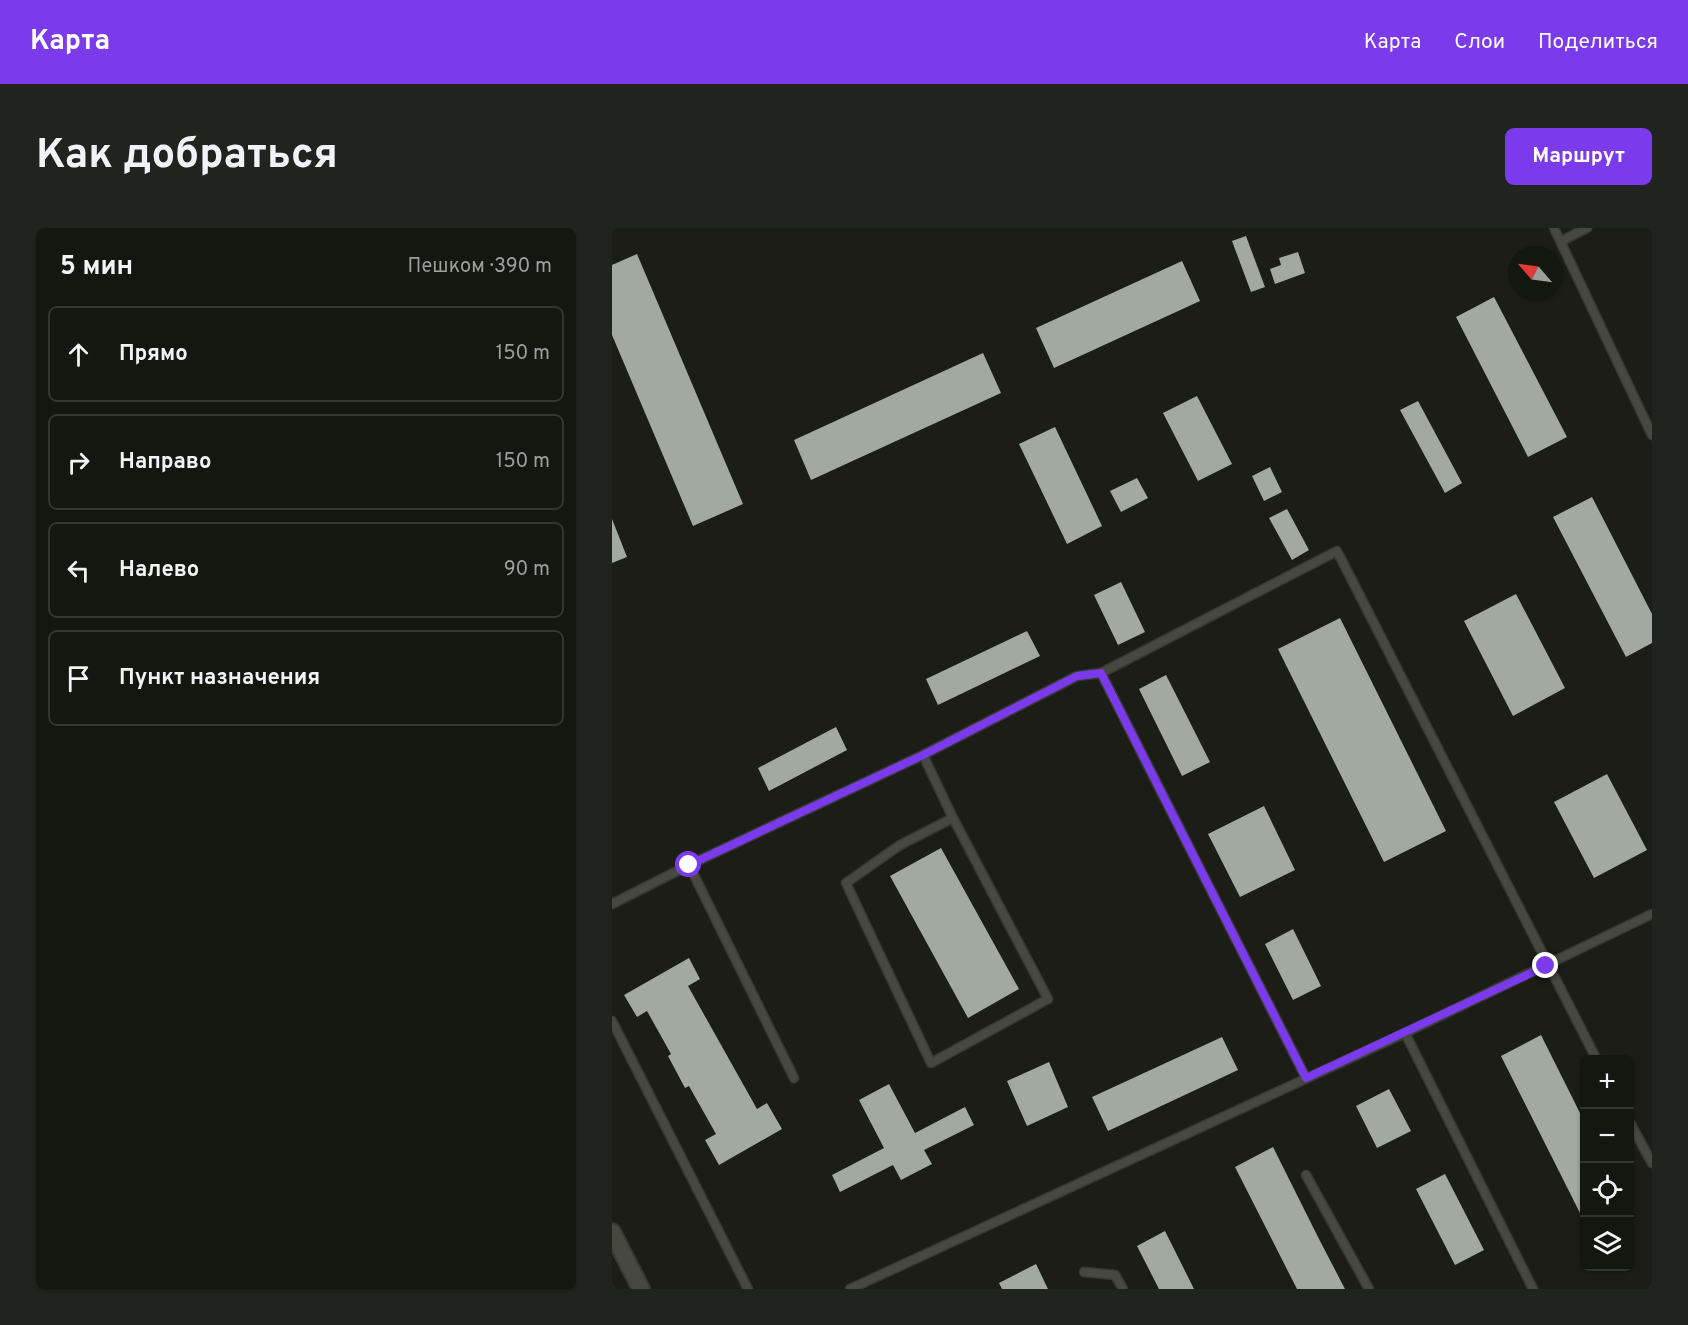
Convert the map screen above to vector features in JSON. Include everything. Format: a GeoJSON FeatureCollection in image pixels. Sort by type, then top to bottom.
{"type":"FeatureCollection","features":[{"type":"Feature","properties":{"kind":"main road"},"geometry":{"type":"LineString","coordinates":[[612,1232],[641,1289]]}},
{"type":"Feature","properties":{"kind":"lane"},"geometry":{"type":"LineString","coordinates":[[1554,228],[1652,435]]}},
{"type":"Feature","properties":{"kind":"lane"},"geometry":{"type":"LineString","coordinates":[[1560,241],[1587,228]]}},
{"type":"Feature","properties":{"kind":"lane"},"geometry":{"type":"LineString","coordinates":[[612,904],[689,865],[923,755],[1077,676],[1101,673],[1337,551],[1546,966],[1595,1055]]}},
{"type":"Feature","properties":{"kind":"lane"},"geometry":{"type":"LineString","coordinates":[[1101,673],[1306,1078]]}},
{"type":"Feature","properties":{"kind":"lane"},"geometry":{"type":"LineString","coordinates":[[923,755],[952,818],[1048,999],[931,1063],[846,883],[900,845],[952,818]]}},
{"type":"Feature","properties":{"kind":"lane"},"geometry":{"type":"LineString","coordinates":[[689,865],[794,1078]]}},
{"type":"Feature","properties":{"kind":"lane"},"geometry":{"type":"LineString","coordinates":[[850,1289],[1405,1033],[1652,914]]}},
{"type":"Feature","properties":{"kind":"lane"},"geometry":{"type":"LineString","coordinates":[[612,1021],[748,1289]]}},
{"type":"Feature","properties":{"kind":"lane"},"geometry":{"type":"LineString","coordinates":[[1405,1033],[1533,1289]]}},
{"type":"Feature","properties":{"kind":"lane"},"geometry":{"type":"LineString","coordinates":[[1634,1130],[1652,1163]]}},
{"type":"Feature","properties":{"kind":"lane"},"geometry":{"type":"LineString","coordinates":[[1306,1175],[1369,1289]]}},
{"type":"Feature","properties":{"kind":"lane"},"geometry":{"type":"LineString","coordinates":[[1084,1272],[1115,1275],[1123,1289]]}},
{"type":"Feature","properties":{"kind":"building"},"geometry":{"type":"Polygon","coordinates":[[[1246,236],[1265,287],[1251,292],[1232,241],[1246,236]]]}},
{"type":"Feature","properties":{"kind":"building"},"geometry":{"type":"Polygon","coordinates":[[[1298,252],[1305,273],[1275,284],[1270,269],[1281,265],[1279,258],[1298,252]]]}},
{"type":"Feature","properties":{"kind":"building"},"geometry":{"type":"Polygon","coordinates":[[[637,254],[743,504],[693,526],[612,335],[612,265],[637,254]]]}},
{"type":"Feature","properties":{"kind":"building"},"geometry":{"type":"Polygon","coordinates":[[[1182,261],[1200,301],[1054,368],[1036,328],[1182,261]]]}},
{"type":"Feature","properties":{"kind":"building"},"geometry":{"type":"Polygon","coordinates":[[[1494,297],[1567,437],[1528,457],[1456,317],[1494,297]]]}},
{"type":"Feature","properties":{"kind":"building"},"geometry":{"type":"Polygon","coordinates":[[[983,353],[1001,393],[811,480],[794,440],[983,353]]]}},
{"type":"Feature","properties":{"kind":"building"},"geometry":{"type":"Polygon","coordinates":[[[1197,396],[1232,464],[1198,481],[1163,413],[1197,396]]]}},
{"type":"Feature","properties":{"kind":"building"},"geometry":{"type":"Polygon","coordinates":[[[1418,401],[1462,483],[1445,493],[1400,410],[1418,401]]]}},
{"type":"Feature","properties":{"kind":"building"},"geometry":{"type":"Polygon","coordinates":[[[1055,427],[1102,526],[1067,544],[1019,444],[1055,427]]]}},
{"type":"Feature","properties":{"kind":"building"},"geometry":{"type":"Polygon","coordinates":[[[1270,467],[1282,492],[1264,501],[1252,476],[1270,467]]]}},
{"type":"Feature","properties":{"kind":"building"},"geometry":{"type":"Polygon","coordinates":[[[1137,478],[1148,498],[1121,512],[1110,491],[1137,478]]]}},
{"type":"Feature","properties":{"kind":"building"},"geometry":{"type":"Polygon","coordinates":[[[1592,497],[1652,614],[1652,643],[1626,657],[1553,517],[1592,497]]]}},
{"type":"Feature","properties":{"kind":"building"},"geometry":{"type":"Polygon","coordinates":[[[1287,509],[1309,550],[1292,560],[1269,518],[1287,509]]]}},
{"type":"Feature","properties":{"kind":"building"},"geometry":{"type":"Polygon","coordinates":[[[612,519],[627,557],[612,563],[612,519]]]}},
{"type":"Feature","properties":{"kind":"building"},"geometry":{"type":"Polygon","coordinates":[[[1121,582],[1145,632],[1118,645],[1094,595],[1121,582]]]}},
{"type":"Feature","properties":{"kind":"building"},"geometry":{"type":"Polygon","coordinates":[[[1516,594],[1565,688],[1513,716],[1464,621],[1516,594]]]}},
{"type":"Feature","properties":{"kind":"building"},"geometry":{"type":"Polygon","coordinates":[[[1340,618],[1446,831],[1384,862],[1278,649],[1340,618]]]}},
{"type":"Feature","properties":{"kind":"building"},"geometry":{"type":"Polygon","coordinates":[[[1027,631],[1040,656],[938,705],[926,679],[1027,631]]]}},
{"type":"Feature","properties":{"kind":"building"},"geometry":{"type":"Polygon","coordinates":[[[1166,675],[1210,762],[1182,776],[1139,689],[1166,675]]]}},
{"type":"Feature","properties":{"kind":"building"},"geometry":{"type":"Polygon","coordinates":[[[836,727],[847,750],[769,791],[758,768],[836,727]]]}},
{"type":"Feature","properties":{"kind":"building"},"geometry":{"type":"Polygon","coordinates":[[[1607,774],[1647,850],[1594,878],[1554,802],[1607,774]]]}},
{"type":"Feature","properties":{"kind":"building"},"geometry":{"type":"Polygon","coordinates":[[[1264,806],[1295,870],[1240,897],[1208,834],[1264,806]]]}},
{"type":"Feature","properties":{"kind":"building"},"geometry":{"type":"Polygon","coordinates":[[[941,848],[1019,989],[968,1018],[890,876],[941,848]]]}},
{"type":"Feature","properties":{"kind":"building"},"geometry":{"type":"Polygon","coordinates":[[[1293,929],[1321,986],[1293,1000],[1265,944],[1293,929]]]}},
{"type":"Feature","properties":{"kind":"building"},"geometry":{"type":"Polygon","coordinates":[[[689,958],[700,979],[688,986],[757,1109],[767,1103],[782,1129],[719,1165],[705,1140],[716,1134],[689,1086],[685,1088],[668,1056],[671,1054],[647,1011],[637,1017],[624,995],[689,958]]]}},
{"type":"Feature","properties":{"kind":"building"},"geometry":{"type":"Polygon","coordinates":[[[1541,1035],[1580,1113],[1580,1213],[1501,1056],[1541,1035]]]}},
{"type":"Feature","properties":{"kind":"building"},"geometry":{"type":"Polygon","coordinates":[[[1222,1037],[1238,1070],[1108,1131],[1092,1097],[1222,1037]]]}},
{"type":"Feature","properties":{"kind":"building"},"geometry":{"type":"Polygon","coordinates":[[[1049,1062],[1068,1107],[1027,1126],[1007,1081],[1049,1062]]]}},
{"type":"Feature","properties":{"kind":"building"},"geometry":{"type":"Polygon","coordinates":[[[889,1084],[915,1133],[965,1107],[974,1125],[924,1150],[932,1164],[901,1180],[893,1165],[840,1192],[832,1175],[884,1148],[859,1100],[889,1084]]]}},
{"type":"Feature","properties":{"kind":"building"},"geometry":{"type":"Polygon","coordinates":[[[1389,1089],[1411,1131],[1377,1148],[1356,1106],[1389,1089]]]}},
{"type":"Feature","properties":{"kind":"building"},"geometry":{"type":"Polygon","coordinates":[[[1273,1147],[1345,1289],[1297,1289],[1235,1167],[1273,1147]]]}},
{"type":"Feature","properties":{"kind":"building"},"geometry":{"type":"Polygon","coordinates":[[[1445,1174],[1484,1250],[1455,1265],[1416,1189],[1445,1174]]]}},
{"type":"Feature","properties":{"kind":"building"},"geometry":{"type":"Polygon","coordinates":[[[1165,1231],[1194,1289],[1159,1289],[1137,1246],[1165,1231]]]}},
{"type":"Feature","properties":{"kind":"building"},"geometry":{"type":"Polygon","coordinates":[[[1036,1264],[1048,1289],[1002,1289],[999,1283],[1036,1264]]]}},
{"type":"Feature","properties":{"kind":"route"},"geometry":{"type":"LineString","coordinates":[[689,865],[923,755],[1077,676],[1101,673],[1306,1078],[1546,966]]}}]}
